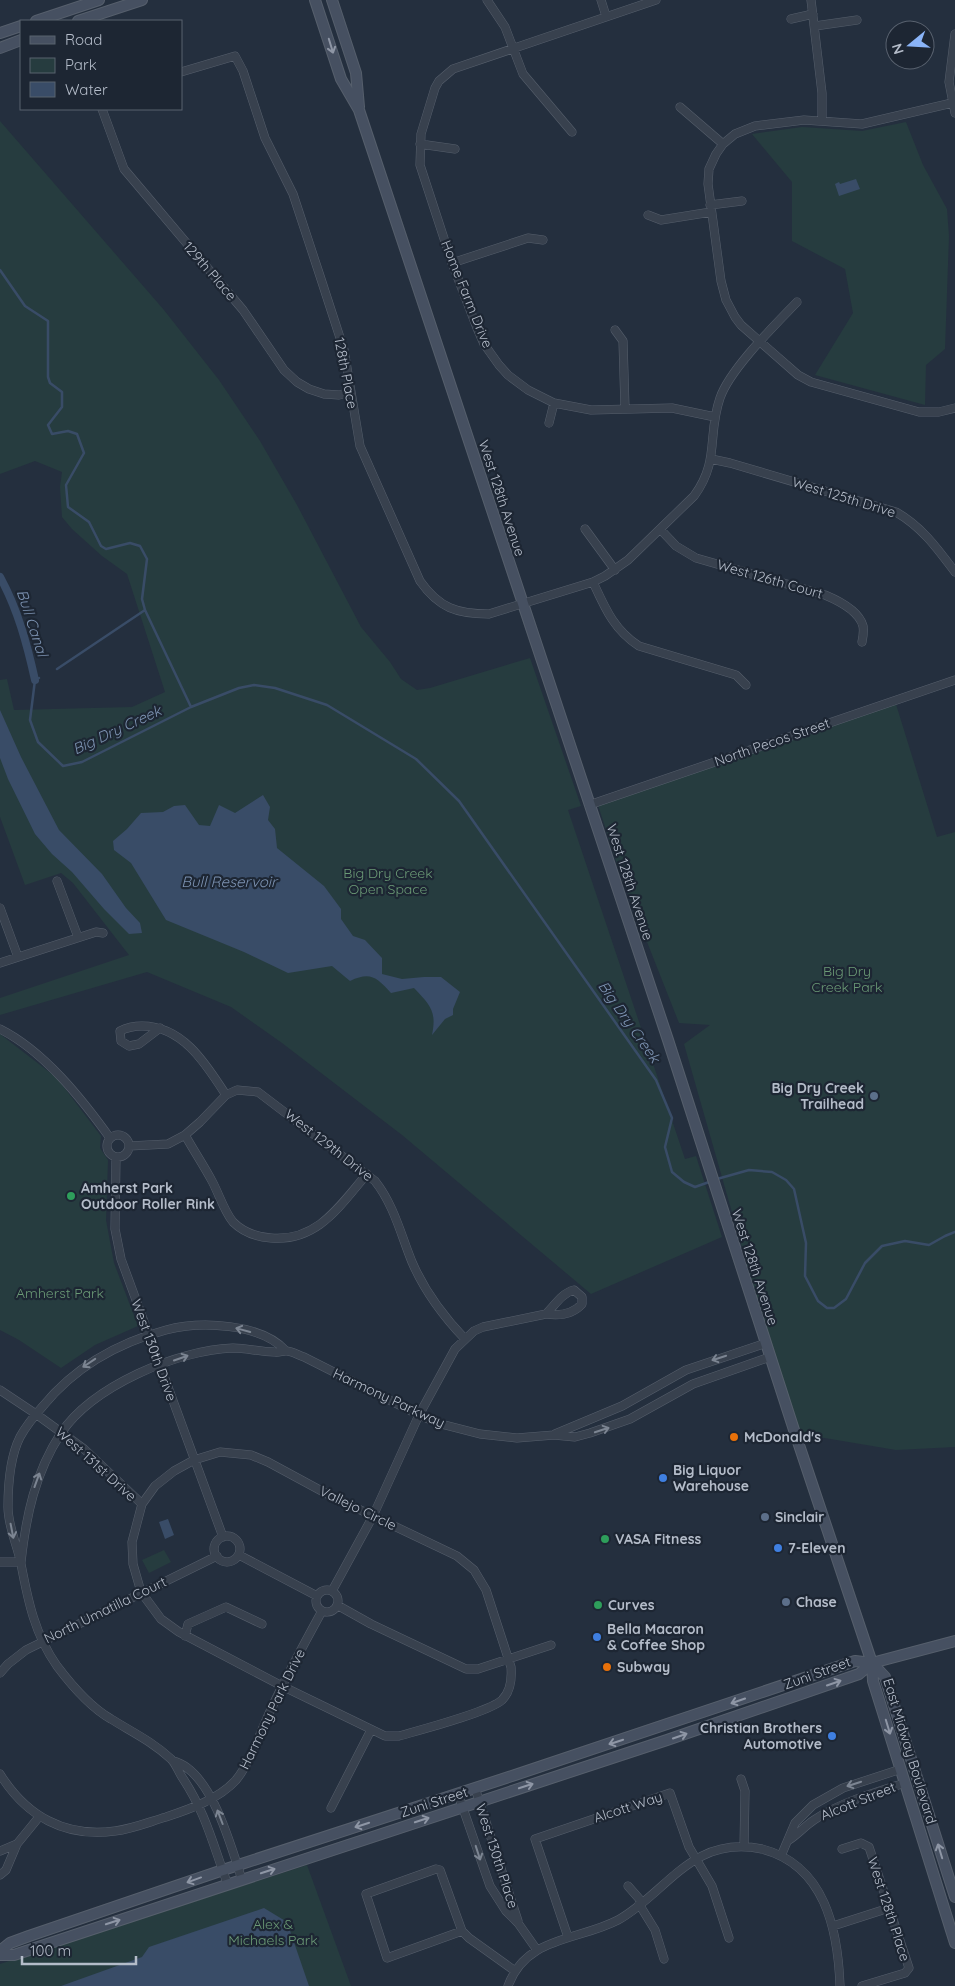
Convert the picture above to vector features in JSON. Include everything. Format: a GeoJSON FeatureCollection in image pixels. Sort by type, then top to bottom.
{"type":"FeatureCollection","features":[{"type":"Feature","properties":{"kind":"main road"},"geometry":{"type":"LineString","coordinates":[[39,20],[99,0]]}},
{"type":"Feature","properties":{"kind":"main road"},"geometry":{"type":"LineString","coordinates":[[81,20],[142,0]]}},
{"type":"Feature","properties":{"kind":"main road"},"geometry":{"type":"LineString","coordinates":[[311,0],[324,25]]}},
{"type":"Feature","properties":{"kind":"main road","name":"West 128th Avenue"},"geometry":{"type":"LineString","coordinates":[[315,0],[341,78],[359,110],[872,1663]]}},
{"type":"Feature","properties":{"kind":"main road","name":"West 128th Avenue"},"geometry":{"type":"LineString","coordinates":[[332,0],[356,73],[359,110]]}},
{"type":"Feature","properties":{"kind":"main road"},"geometry":{"type":"LineString","coordinates":[[0,33],[20,26]]}},
{"type":"Feature","properties":{"kind":"main road"},"geometry":{"type":"LineString","coordinates":[[0,48],[20,40]]}},
{"type":"Feature","properties":{"kind":"main road","name":"Zuni Street"},"geometry":{"type":"LineString","coordinates":[[0,1951],[10,1943],[23,1938],[222,1870],[458,1794],[854,1661],[872,1663],[955,1641]]}},
{"type":"Feature","properties":{"kind":"main road","name":"Zuni Street"},"geometry":{"type":"LineString","coordinates":[[0,1955],[14,1955],[667,1740],[859,1674],[872,1663]]}},
{"type":"Feature","properties":{"kind":"main road","name":"East Midway Boulevard"},"geometry":{"type":"LineString","coordinates":[[872,1663],[873,1681],[955,1942]]}},
{"type":"Feature","properties":{"kind":"main road","name":"East Midway Boulevard"},"geometry":{"type":"LineString","coordinates":[[872,1663],[885,1677],[955,1897]]}},
{"type":"Feature","properties":{"kind":"street"},"geometry":{"type":"LineString","coordinates":[[487,0],[505,27],[523,74],[572,132]]}},
{"type":"Feature","properties":{"kind":"street"},"geometry":{"type":"LineString","coordinates":[[601,0],[606,16]]}},
{"type":"Feature","properties":{"kind":"street","name":"Home Farm Drive"},"geometry":{"type":"LineString","coordinates":[[656,0],[459,66],[439,81],[435,88],[420,144],[420,165],[452,263],[480,337],[499,365],[517,382],[543,399],[584,409],[672,408],[715,417]]}},
{"type":"Feature","properties":{"kind":"street"},"geometry":{"type":"LineString","coordinates":[[811,0],[816,26],[822,93],[822,120]]}},
{"type":"Feature","properties":{"kind":"street"},"geometry":{"type":"LineString","coordinates":[[791,19],[814,14]]}},
{"type":"Feature","properties":{"kind":"street"},"geometry":{"type":"LineString","coordinates":[[816,26],[858,20]]}},
{"type":"Feature","properties":{"kind":"street"},"geometry":{"type":"LineString","coordinates":[[955,36],[949,74],[955,114]]}},
{"type":"Feature","properties":{"kind":"street","name":"128th Place"},"geometry":{"type":"LineString","coordinates":[[182,72],[235,56],[243,71],[265,138],[293,194],[344,350],[360,446],[414,567],[429,593],[449,609],[472,614],[489,614],[522,605],[593,582],[615,570],[628,560],[702,486],[708,474],[711,459],[715,417],[719,400],[727,384],[760,342],[797,302]]}},
{"type":"Feature","properties":{"kind":"street"},"geometry":{"type":"LineString","coordinates":[[952,103],[862,124],[822,120],[795,120],[755,126],[735,134],[723,144],[712,162],[708,176],[721,281],[726,300],[734,317],[760,342],[798,375],[819,385],[918,412],[939,412],[955,408]]}},
{"type":"Feature","properties":{"kind":"street"},"geometry":{"type":"LineString","coordinates":[[680,107],[723,144]]}},
{"type":"Feature","properties":{"kind":"street","name":"129th Place"},"geometry":{"type":"LineString","coordinates":[[102,110],[124,168],[243,310],[284,370],[297,382],[309,389],[324,394],[339,395],[351,392]]}},
{"type":"Feature","properties":{"kind":"street"},"geometry":{"type":"LineString","coordinates":[[420,144],[455,148]]}},
{"type":"Feature","properties":{"kind":"street"},"geometry":{"type":"LineString","coordinates":[[648,215],[661,220],[742,201]]}},
{"type":"Feature","properties":{"kind":"street"},"geometry":{"type":"LineString","coordinates":[[452,263],[528,238],[543,240]]}},
{"type":"Feature","properties":{"kind":"street"},"geometry":{"type":"LineString","coordinates":[[615,330],[622,342],[625,408]]}},
{"type":"Feature","properties":{"kind":"street"},"geometry":{"type":"LineString","coordinates":[[549,423],[554,403]]}},
{"type":"Feature","properties":{"kind":"street","name":"West 125th Drive"},"geometry":{"type":"LineString","coordinates":[[711,459],[896,512],[924,532],[955,572]]}},
{"type":"Feature","properties":{"kind":"street"},"geometry":{"type":"LineString","coordinates":[[585,529],[615,570]]}},
{"type":"Feature","properties":{"kind":"street","name":"West 126th Court"},"geometry":{"type":"LineString","coordinates":[[660,529],[676,546],[696,558],[837,600],[861,622],[863,627],[862,642]]}},
{"type":"Feature","properties":{"kind":"street"},"geometry":{"type":"LineString","coordinates":[[593,582],[615,626],[634,643],[736,675],[746,685]]}},
{"type":"Feature","properties":{"kind":"street","name":"North Pecos Street"},"geometry":{"type":"LineString","coordinates":[[590,805],[955,680]]}},
{"type":"Feature","properties":{"kind":"street"},"geometry":{"type":"LineString","coordinates":[[57,881],[78,937]]}},
{"type":"Feature","properties":{"kind":"street"},"geometry":{"type":"LineString","coordinates":[[0,908],[18,957]]}},
{"type":"Feature","properties":{"kind":"street"},"geometry":{"type":"LineString","coordinates":[[3,960],[96,932],[104,934]]}},
{"type":"Feature","properties":{"kind":"street"},"geometry":{"type":"LineString","coordinates":[[129,1146],[168,1144],[185,1135],[226,1094],[207,1065],[181,1038],[160,1028],[152,1026],[129,1026],[120,1031],[121,1041],[130,1046],[139,1044],[160,1028]]}},
{"type":"Feature","properties":{"kind":"street"},"geometry":{"type":"LineString","coordinates":[[0,1029],[55,1070],[110,1138]]}},
{"type":"Feature","properties":{"kind":"street","name":"West 129th Drive"},"geometry":{"type":"LineString","coordinates":[[226,1094],[237,1090],[258,1092],[367,1174],[382,1190],[411,1260],[426,1290],[465,1339]]}},
{"type":"Feature","properties":{"kind":"street"},"geometry":{"type":"LineString","coordinates":[[120,1135],[126,1139],[129,1146],[125,1154],[116,1157],[110,1154],[106,1148],[110,1138],[120,1135]]}},
{"type":"Feature","properties":{"kind":"street"},"geometry":{"type":"LineString","coordinates":[[185,1135],[234,1222],[248,1232],[264,1237],[298,1236],[314,1230],[367,1174]]}},
{"type":"Feature","properties":{"kind":"street","name":"West 130th Drive"},"geometry":{"type":"LineString","coordinates":[[116,1157],[115,1229],[121,1259],[223,1537]]}},
{"type":"Feature","properties":{"kind":"street"},"geometry":{"type":"LineString","coordinates":[[332,1590],[373,1516],[419,1415],[455,1349],[465,1339],[483,1327],[546,1314],[554,1315],[576,1311],[582,1304],[582,1297],[574,1290],[569,1291],[546,1314]]}},
{"type":"Feature","properties":{"kind":"street","name":"Harmony Parkway"},"geometry":{"type":"LineString","coordinates":[[228,1885],[199,1804],[173,1761],[154,1744],[103,1714],[82,1696],[56,1665],[42,1641],[28,1602],[21,1562],[12,1535],[9,1517],[10,1476],[13,1458],[20,1436],[36,1414],[66,1381],[92,1361],[118,1347],[148,1335],[172,1328],[196,1325],[221,1326],[240,1329],[270,1338],[286,1351],[337,1373],[419,1415],[451,1428],[480,1434],[517,1438],[554,1435],[575,1437],[611,1427],[636,1416],[686,1386],[770,1356]]}},
{"type":"Feature","properties":{"kind":"street","name":"Harmony Parkway"},"geometry":{"type":"LineString","coordinates":[[554,1435],[622,1406],[681,1372],[766,1343]]}},
{"type":"Feature","properties":{"kind":"street","name":"Harmony Parkway"},"geometry":{"type":"LineString","coordinates":[[21,1562],[28,1508],[37,1479],[49,1452],[62,1432],[84,1408],[108,1389],[135,1375],[194,1354],[220,1349],[248,1348],[276,1353],[286,1351]]}},
{"type":"Feature","properties":{"kind":"street"},"geometry":{"type":"LineString","coordinates":[[681,1372],[686,1386]]}},
{"type":"Feature","properties":{"kind":"street","name":"West 131st Drive"},"geometry":{"type":"LineString","coordinates":[[0,1390],[62,1432],[142,1504]]}},
{"type":"Feature","properties":{"kind":"street","name":"Vallejo Circle"},"geometry":{"type":"LineString","coordinates":[[220,1452],[251,1455],[456,1556],[474,1570],[486,1590],[512,1677],[510,1688],[502,1700],[492,1706],[399,1736],[385,1736],[185,1636],[161,1619],[141,1592],[133,1564],[132,1542],[142,1504],[148,1494],[165,1477],[194,1460],[207,1454],[220,1452]]}},
{"type":"Feature","properties":{"kind":"street"},"geometry":{"type":"LineString","coordinates":[[223,1537],[233,1538],[240,1545],[239,1555],[234,1560],[228,1562],[222,1560],[217,1556],[215,1545],[223,1537]]}},
{"type":"Feature","properties":{"kind":"street"},"geometry":{"type":"LineString","coordinates":[[239,1555],[317,1596]]}},
{"type":"Feature","properties":{"kind":"street","name":"North Umatilla Court"},"geometry":{"type":"LineString","coordinates":[[0,1673],[26,1650],[42,1641],[217,1556]]}},
{"type":"Feature","properties":{"kind":"street"},"geometry":{"type":"LineString","coordinates":[[0,1562],[21,1562]]}},
{"type":"Feature","properties":{"kind":"street"},"geometry":{"type":"LineString","coordinates":[[324,1590],[332,1590],[337,1596],[337,1605],[330,1611],[322,1611],[317,1605],[317,1596],[324,1590]]}},
{"type":"Feature","properties":{"kind":"street"},"geometry":{"type":"LineString","coordinates":[[337,1605],[459,1667],[478,1669],[551,1645]]}},
{"type":"Feature","properties":{"kind":"street"},"geometry":{"type":"LineString","coordinates":[[185,1636],[188,1624],[226,1607],[262,1624]]}},
{"type":"Feature","properties":{"kind":"street","name":"Harmony Park Drive"},"geometry":{"type":"LineString","coordinates":[[0,1774],[15,1796],[40,1817],[75,1830],[88,1832],[116,1831],[172,1815],[211,1798],[230,1786],[241,1773],[282,1686],[322,1611]]}},
{"type":"Feature","properties":{"kind":"street"},"geometry":{"type":"LineString","coordinates":[[331,1808],[371,1730]]}},
{"type":"Feature","properties":{"kind":"street","name":"Harmony Parkway"},"geometry":{"type":"LineString","coordinates":[[173,1761],[183,1763],[191,1770],[199,1778],[211,1798],[242,1880]]}},
{"type":"Feature","properties":{"kind":"street","name":"Alcott Street"},"geometry":{"type":"LineString","coordinates":[[781,1856],[795,1823],[813,1805],[843,1788],[901,1769]]}},
{"type":"Feature","properties":{"kind":"street"},"geometry":{"type":"LineString","coordinates":[[741,1779],[745,1790],[744,1847]]}},
{"type":"Feature","properties":{"kind":"street","name":"Alcott Street"},"geometry":{"type":"LineString","coordinates":[[789,1840],[812,1821],[828,1812],[905,1782]]}},
{"type":"Feature","properties":{"kind":"street","name":"West 130th Place"},"geometry":{"type":"LineString","coordinates":[[475,1788],[518,1923]]}},
{"type":"Feature","properties":{"kind":"street","name":"Alcott Way"},"geometry":{"type":"LineString","coordinates":[[568,1937],[535,1840],[670,1793],[683,1832],[712,1886],[729,1938]]}},
{"type":"Feature","properties":{"kind":"street","name":"West 130th Place"},"geometry":{"type":"LineString","coordinates":[[458,1794],[490,1886],[506,1911],[518,1923],[537,1950]]}},
{"type":"Feature","properties":{"kind":"street"},"geometry":{"type":"LineString","coordinates":[[0,1875],[6,1870],[16,1844],[40,1817]]}},
{"type":"Feature","properties":{"kind":"street","name":"West 128th Place"},"geometry":{"type":"LineString","coordinates":[[842,1849],[861,1843],[867,1844],[909,1970],[906,1973],[862,1986]]}},
{"type":"Feature","properties":{"kind":"street"},"geometry":{"type":"LineString","coordinates":[[0,1851],[16,1844]]}},
{"type":"Feature","properties":{"kind":"street"},"geometry":{"type":"LineString","coordinates":[[508,1986],[515,1971],[537,1950],[618,1920],[697,1859],[720,1850],[744,1847],[773,1852],[781,1856],[803,1872],[817,1888],[832,1926],[838,1948],[840,1986]]}},
{"type":"Feature","properties":{"kind":"street"},"geometry":{"type":"LineString","coordinates":[[462,1931],[386,1958],[366,1894],[440,1870],[462,1931],[468,1938],[515,1971]]}},
{"type":"Feature","properties":{"kind":"street"},"geometry":{"type":"LineString","coordinates":[[628,1886],[641,1903],[655,1930],[664,1959]]}},
{"type":"Feature","properties":{"kind":"street"},"geometry":{"type":"LineString","coordinates":[[832,1926],[889,1908]]}},
{"type":"Feature","properties":{"kind":"green space","name":"Big Dry Creek Open Space"},"geometry":{"type":"Polygon","coordinates":[[[0,121],[164,310],[219,380],[260,441],[297,505],[361,627],[390,662],[401,679],[417,690],[430,688],[530,658],[581,806],[568,810],[685,1159],[696,1156],[722,1237],[591,1294],[402,1135],[282,1043],[231,1007],[147,972],[0,1015],[0,998],[129,955],[73,883],[61,873],[25,885],[0,817],[0,680],[7,679],[14,710],[132,707],[165,692],[127,574],[102,556],[72,529],[62,517],[60,487],[62,472],[35,461],[0,474],[0,121]]]}},
{"type":"Feature","properties":{"kind":"green space"},"geometry":{"type":"Polygon","coordinates":[[[906,122],[923,165],[947,209],[949,236],[945,349],[926,365],[925,405],[815,375],[853,313],[845,269],[792,241],[792,182],[752,134],[802,127],[862,131],[906,122]]]}},
{"type":"Feature","properties":{"kind":"green space","name":"Big Dry Creek Park"},"geometry":{"type":"Polygon","coordinates":[[[895,701],[937,837],[955,832],[955,1447],[896,1450],[795,1433],[684,1044],[710,1025],[679,1023],[621,876],[597,802],[895,701]]]}},
{"type":"Feature","properties":{"kind":"green space","name":"Amherst Park"},"geometry":{"type":"Polygon","coordinates":[[[0,1034],[57,1078],[101,1136],[100,1148],[108,1160],[106,1220],[114,1263],[138,1326],[95,1345],[61,1368],[19,1340],[0,1330],[0,1034]]]}},
{"type":"Feature","properties":{"kind":"green space"},"geometry":{"type":"Polygon","coordinates":[[[164,1550],[171,1562],[149,1573],[142,1560],[164,1550]]]}},
{"type":"Feature","properties":{"kind":"green space","name":"Alex & Michaels Park"},"geometry":{"type":"Polygon","coordinates":[[[307,1865],[351,1986],[0,1986],[0,1964],[307,1865]]]}},
{"type":"Feature","properties":{"kind":"water"},"geometry":{"type":"Polygon","coordinates":[[[856,179],[860,189],[839,196],[835,184],[856,179]]]}},
{"type":"Feature","properties":{"kind":"water"},"geometry":{"type":"Polygon","coordinates":[[[0,710],[21,757],[59,830],[102,874],[126,908],[140,923],[142,933],[129,934],[35,834],[8,779],[0,758],[0,710]]]}},
{"type":"Feature","properties":{"kind":"water","name":"Bull Reservoir"},"geometry":{"type":"Polygon","coordinates":[[[263,795],[270,807],[268,820],[275,829],[277,848],[324,886],[341,909],[341,919],[353,936],[365,940],[382,958],[382,974],[402,979],[441,977],[460,992],[453,1009],[453,1015],[445,1019],[432,1035],[433,1014],[428,1004],[414,988],[391,993],[382,983],[369,976],[350,981],[332,966],[288,973],[244,952],[166,920],[131,863],[114,850],[113,841],[141,813],[163,812],[174,806],[185,805],[199,825],[210,826],[219,805],[235,813],[263,795]]]}},
{"type":"Feature","properties":{"kind":"water"},"geometry":{"type":"Polygon","coordinates":[[[168,1519],[174,1535],[165,1539],[159,1522],[168,1519]]]}},
{"type":"Feature","properties":{"kind":"water"},"geometry":{"type":"Polygon","coordinates":[[[264,1908],[287,1922],[309,1986],[61,1986],[142,1957],[149,1947],[264,1908]]]}},
{"type":"Feature","properties":{"kind":"waterway","name":"Big Dry Creek"},"geometry":{"type":"LineString","coordinates":[[0,270],[25,306],[48,321],[48,377],[50,383],[62,392],[62,407],[48,425],[52,434],[68,431],[77,434],[84,453],[66,485],[68,507],[89,522],[101,546],[106,549],[130,543],[140,546],[147,559],[142,599],[145,610],[57,669]]}},
{"type":"Feature","properties":{"kind":"waterway","name":"Bull Canal"},"geometry":{"type":"LineString","coordinates":[[0,577],[21,627],[35,680]]}},
{"type":"Feature","properties":{"kind":"waterway","name":"Big Dry Creek"},"geometry":{"type":"LineString","coordinates":[[145,610],[191,707]]}},
{"type":"Feature","properties":{"kind":"waterway","name":"Big Dry Creek"},"geometry":{"type":"LineString","coordinates":[[39,678],[35,680],[30,720],[38,742],[63,766],[82,762],[191,707],[239,688],[254,685],[275,688],[327,705],[416,759],[459,801],[656,1080],[672,1118],[665,1147],[672,1172],[684,1182],[695,1187],[712,1181]]}},
{"type":"Feature","properties":{"kind":"waterway","name":"Big Dry Creek"},"geometry":{"type":"LineString","coordinates":[[717,1179],[749,1170],[772,1172],[786,1180],[794,1189],[806,1243],[805,1276],[818,1301],[827,1308],[834,1308],[846,1299],[865,1263],[882,1246],[905,1241],[929,1245],[955,1232]]}},
{"type":"Feature","properties":{"kind":"place","name":"Big Dry Creek Trailhead"},"geometry":{"type":"Point","coordinates":[874,1096]}},
{"type":"Feature","properties":{"kind":"place","name":"Amherst Park Outdoor Roller Rink"},"geometry":{"type":"Point","coordinates":[71,1196]}},
{"type":"Feature","properties":{"kind":"place","name":"McDonald's"},"geometry":{"type":"Point","coordinates":[734,1437]}},
{"type":"Feature","properties":{"kind":"place","name":"Big Liquor Warehouse"},"geometry":{"type":"Point","coordinates":[663,1478]}},
{"type":"Feature","properties":{"kind":"place","name":"Sinclair"},"geometry":{"type":"Point","coordinates":[765,1517]}},
{"type":"Feature","properties":{"kind":"place","name":"VASA Fitness"},"geometry":{"type":"Point","coordinates":[605,1539]}},
{"type":"Feature","properties":{"kind":"place","name":"7-Eleven"},"geometry":{"type":"Point","coordinates":[778,1548]}},
{"type":"Feature","properties":{"kind":"place","name":"Chase"},"geometry":{"type":"Point","coordinates":[786,1602]}},
{"type":"Feature","properties":{"kind":"place","name":"Curves"},"geometry":{"type":"Point","coordinates":[598,1605]}},
{"type":"Feature","properties":{"kind":"place","name":"Bella Macaron & Coffee Shop"},"geometry":{"type":"Point","coordinates":[597,1637]}},
{"type":"Feature","properties":{"kind":"place","name":"Subway"},"geometry":{"type":"Point","coordinates":[607,1667]}},
{"type":"Feature","properties":{"kind":"place","name":"Christian Brothers Automotive"},"geometry":{"type":"Point","coordinates":[832,1736]}}]}
